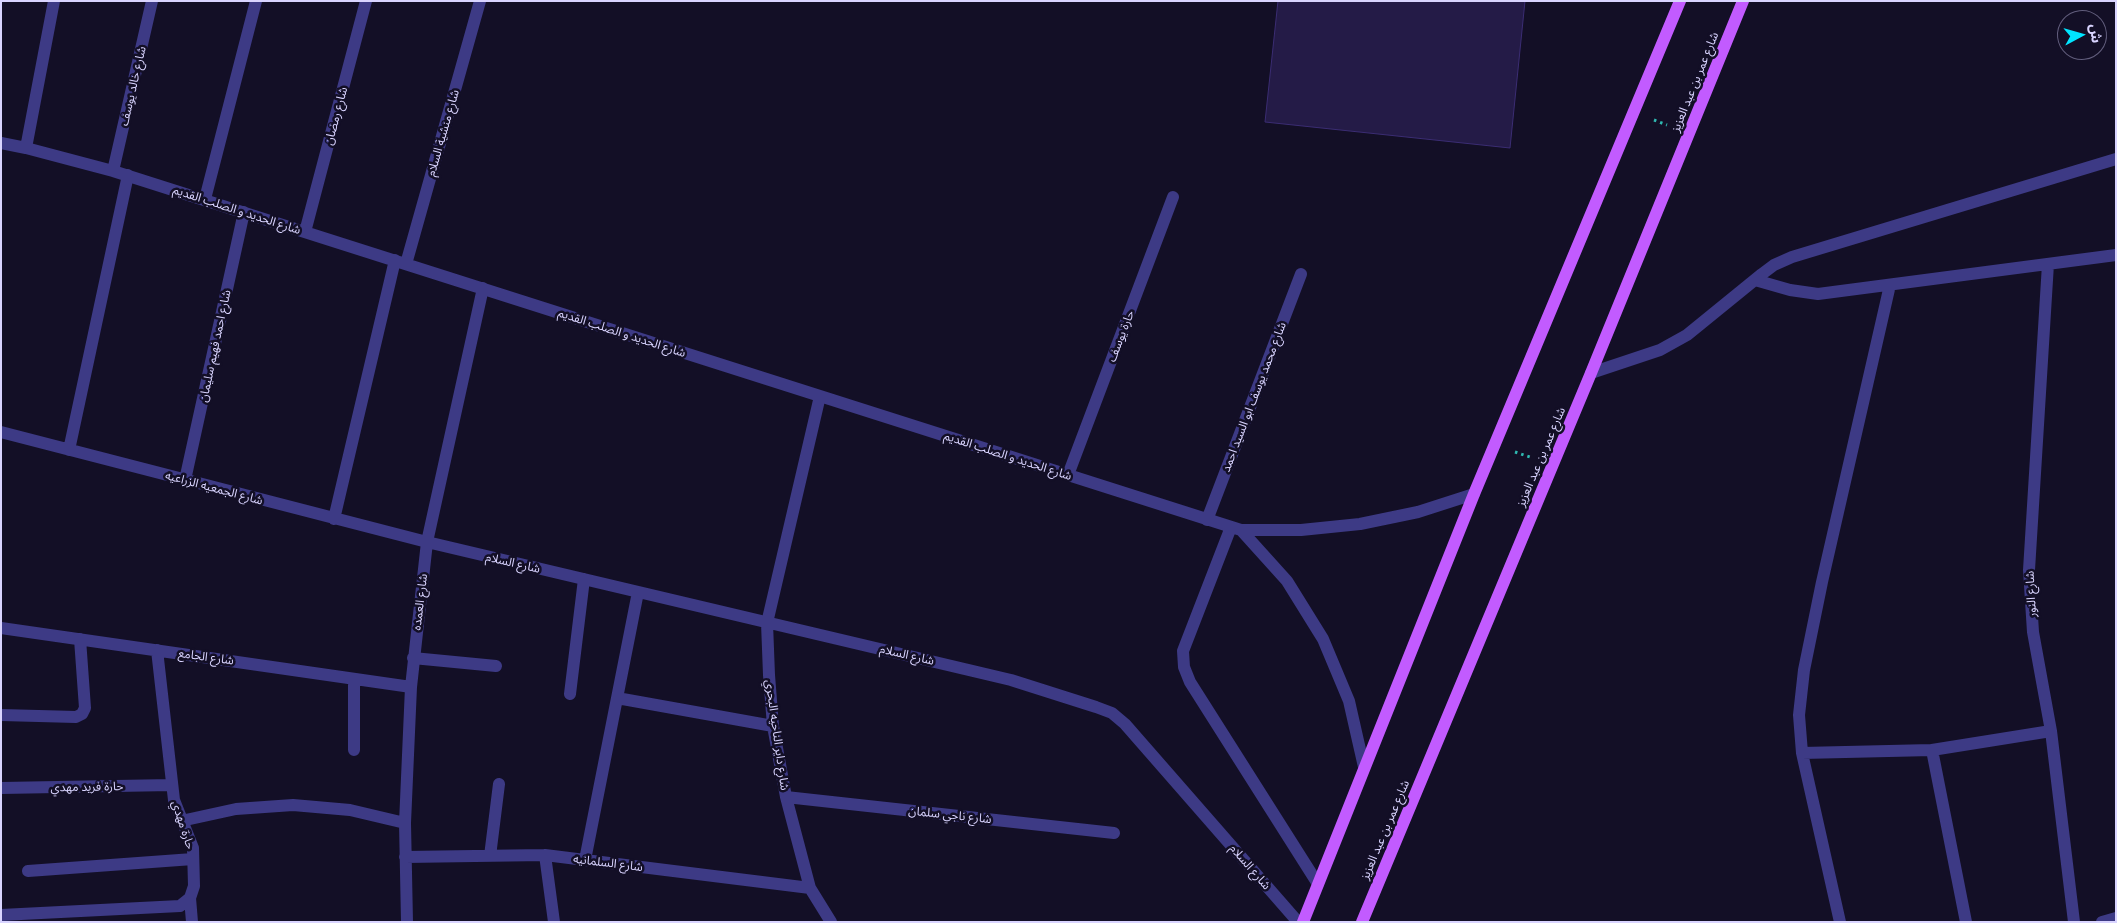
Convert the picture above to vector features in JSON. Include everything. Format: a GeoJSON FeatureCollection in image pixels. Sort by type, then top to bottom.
{"type":"FeatureCollection","features":[{"type":"Feature","properties":{"kind":"main road"},"geometry":{"type":"LineString","coordinates":[[1303,922],[1474,494],[1680,1]]}},
{"type":"Feature","properties":{"kind":"main road","name":"شارع عمر بن عبد العزيز"},"geometry":{"type":"LineString","coordinates":[[1362,922],[1743,4]]}},
{"type":"Feature","properties":{"kind":"street"},"geometry":{"type":"LineString","coordinates":[[26,148],[54,1]]}},
{"type":"Feature","properties":{"kind":"street","name":"شارع خالد يوسف"},"geometry":{"type":"LineString","coordinates":[[113,170],[152,1]]}},
{"type":"Feature","properties":{"kind":"street"},"geometry":{"type":"LineString","coordinates":[[205,200],[256,1]]}},
{"type":"Feature","properties":{"kind":"street","name":"شارع رمضان"},"geometry":{"type":"LineString","coordinates":[[305,232],[366,1]]}},
{"type":"Feature","properties":{"kind":"street","name":"شارع منشية السلام"},"geometry":{"type":"LineString","coordinates":[[334,519],[401,262],[480,1]]}},
{"type":"Feature","properties":{"kind":"street","name":"شارع الحديد و الصلب القديم"},"geometry":{"type":"LineString","coordinates":[[1,143],[113,170],[1236,529],[1301,530],[1360,524],[1418,512],[1474,494]]}},
{"type":"Feature","properties":{"kind":"street"},"geometry":{"type":"LineString","coordinates":[[1591,373],[1660,350],[1687,335],[1774,265],[1792,257],[2116,159]]}},
{"type":"Feature","properties":{"kind":"street"},"geometry":{"type":"LineString","coordinates":[[69,450],[128,175]]}},
{"type":"Feature","properties":{"kind":"street","name":"حارة يوسف"},"geometry":{"type":"LineString","coordinates":[[1068,475],[1173,198]]}},
{"type":"Feature","properties":{"kind":"street","name":"شارع احمد فهيم سليمان"},"geometry":{"type":"LineString","coordinates":[[185,480],[244,212]]}},
{"type":"Feature","properties":{"kind":"street"},"geometry":{"type":"LineString","coordinates":[[1755,280],[1790,290],[1818,294],[2116,255]]}},
{"type":"Feature","properties":{"kind":"street","name":"شارع النور"},"geometry":{"type":"LineString","coordinates":[[2048,264],[2029,570],[2033,632],[2051,731],[2074,922]]}},
{"type":"Feature","properties":{"kind":"street","name":"شارع محمد يوسف ابو السيد احمد"},"geometry":{"type":"LineString","coordinates":[[1207,520],[1301,274]]}},
{"type":"Feature","properties":{"kind":"street"},"geometry":{"type":"LineString","coordinates":[[1840,922],[1802,753],[1800,715],[1804,670],[1824,572],[1890,285]]}},
{"type":"Feature","properties":{"kind":"street","name":"شارع العمده"},"geometry":{"type":"LineString","coordinates":[[407,922],[405,823],[411,687],[427,542],[484,288]]}},
{"type":"Feature","properties":{"kind":"street","name":"شارع داير الناحيه البحري"},"geometry":{"type":"LineString","coordinates":[[820,396],[768,623],[769,675],[774,726],[786,797],[810,888],[831,922]]}},
{"type":"Feature","properties":{"kind":"street","name":"شارع الجمعيه الزراعيه"},"geometry":{"type":"LineString","coordinates":[[1,432],[427,542]]}},
{"type":"Feature","properties":{"kind":"street"},"geometry":{"type":"LineString","coordinates":[[1318,884],[1190,682],[1184,667],[1183,651],[1236,529],[1287,581],[1323,639],[1349,701],[1364,768]]}},
{"type":"Feature","properties":{"kind":"street","name":"شارع السلام"},"geometry":{"type":"LineString","coordinates":[[427,542],[1011,680],[1112,713],[1125,724],[1298,922]]}},
{"type":"Feature","properties":{"kind":"street"},"geometry":{"type":"LineString","coordinates":[[570,694],[584,579]]}},
{"type":"Feature","properties":{"kind":"street"},"geometry":{"type":"LineString","coordinates":[[585,860],[638,592]]}},
{"type":"Feature","properties":{"kind":"street","name":"شارع الجامع"},"geometry":{"type":"LineString","coordinates":[[3,629],[411,687]]}},
{"type":"Feature","properties":{"kind":"street"},"geometry":{"type":"LineString","coordinates":[[1,715],[76,717],[82,714],[85,708],[80,639]]}},
{"type":"Feature","properties":{"kind":"street","name":"حارة مهدي"},"geometry":{"type":"LineString","coordinates":[[157,650],[174,800],[181,821],[188,834],[193,859],[193,892],[190,898],[192,922]]}},
{"type":"Feature","properties":{"kind":"street"},"geometry":{"type":"LineString","coordinates":[[413,658],[496,666]]}},
{"type":"Feature","properties":{"kind":"street"},"geometry":{"type":"LineString","coordinates":[[354,679],[354,750]]}},
{"type":"Feature","properties":{"kind":"street"},"geometry":{"type":"LineString","coordinates":[[617,698],[774,726]]}},
{"type":"Feature","properties":{"kind":"street"},"geometry":{"type":"LineString","coordinates":[[1802,753],[1932,750],[2051,731]]}},
{"type":"Feature","properties":{"kind":"street"},"geometry":{"type":"LineString","coordinates":[[1932,750],[1966,922]]}},
{"type":"Feature","properties":{"kind":"street"},"geometry":{"type":"LineString","coordinates":[[490,856],[499,784]]}},
{"type":"Feature","properties":{"kind":"street","name":"حارة فريد مهدي"},"geometry":{"type":"LineString","coordinates":[[1,788],[172,786]]}},
{"type":"Feature","properties":{"kind":"street","name":"شارع ناجي سلمان"},"geometry":{"type":"LineString","coordinates":[[786,797],[1114,833]]}},
{"type":"Feature","properties":{"kind":"street"},"geometry":{"type":"LineString","coordinates":[[181,821],[236,809],[293,805],[350,810],[405,823]]}},
{"type":"Feature","properties":{"kind":"street"},"geometry":{"type":"LineString","coordinates":[[545,855],[554,922]]}},
{"type":"Feature","properties":{"kind":"street","name":"شارع السلمانيه"},"geometry":{"type":"LineString","coordinates":[[405,858],[545,855],[810,888]]}},
{"type":"Feature","properties":{"kind":"street"},"geometry":{"type":"LineString","coordinates":[[28,871],[193,859]]}},
{"type":"Feature","properties":{"kind":"street"},"geometry":{"type":"LineString","coordinates":[[1,915],[180,906],[190,898]]}},
{"type":"Feature","properties":{"kind":"street"},"geometry":{"type":"LineString","coordinates":[[2102,922],[2116,918]]}},
{"type":"Feature","properties":{"kind":"path"},"geometry":{"type":"LineString","coordinates":[[1633,113],[1689,133]]}},
{"type":"Feature","properties":{"kind":"path"},"geometry":{"type":"LineString","coordinates":[[1495,444],[1552,466]]}},
{"type":"Feature","properties":{"kind":"building"},"geometry":{"type":"Polygon","coordinates":[[[1278,1],[1525,1],[1510,148],[1265,122],[1278,1]]]}}]}
